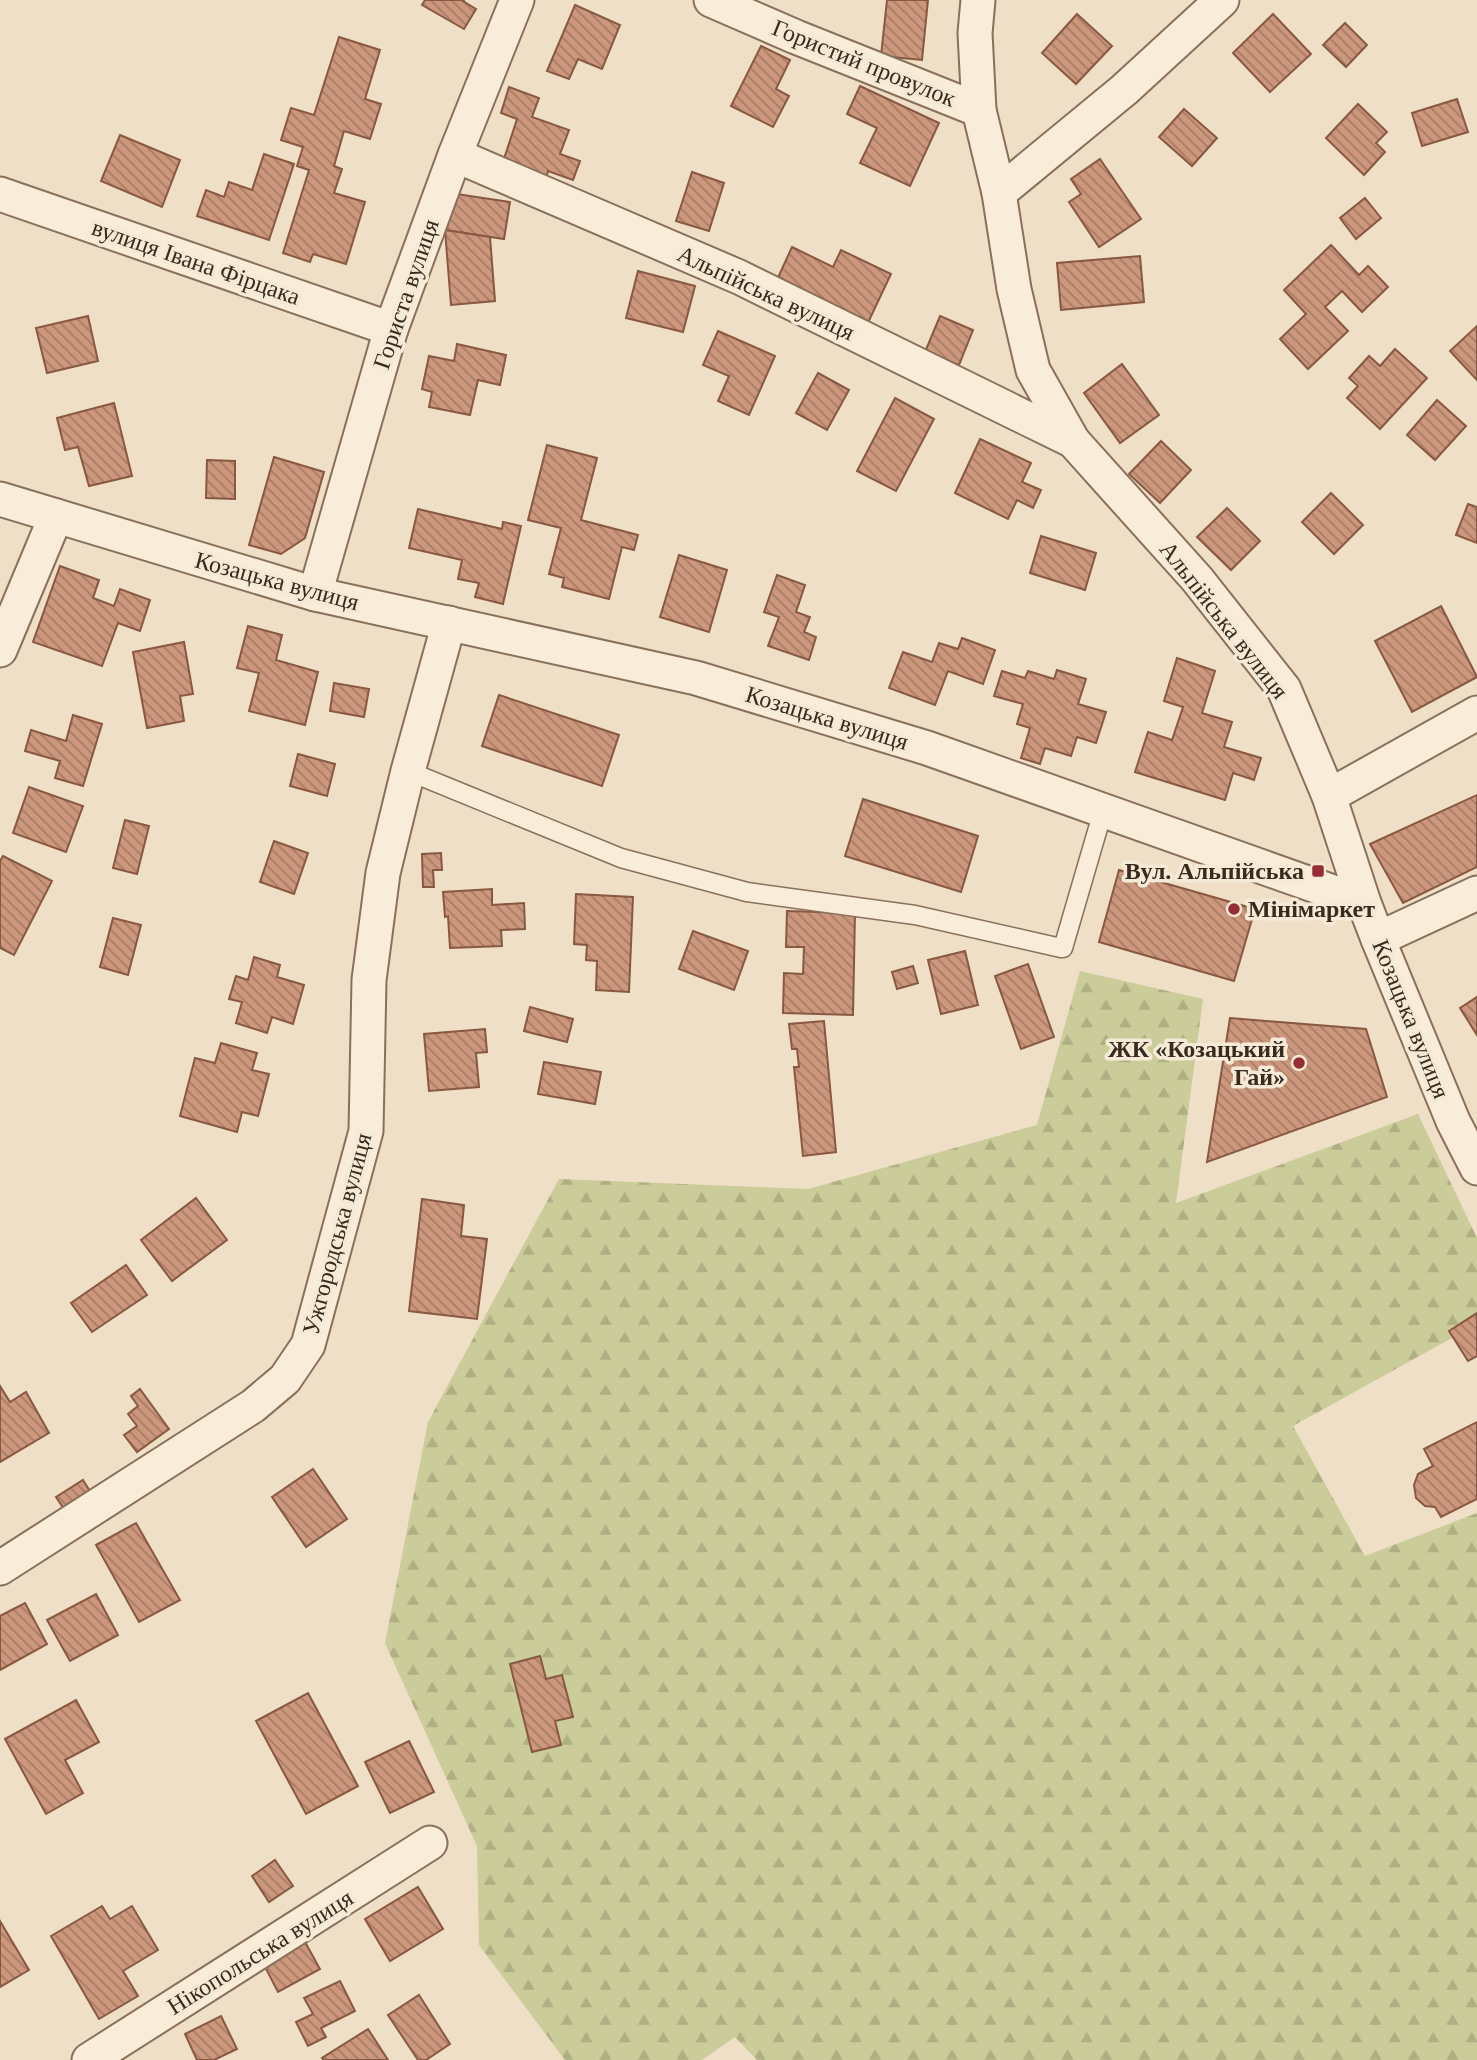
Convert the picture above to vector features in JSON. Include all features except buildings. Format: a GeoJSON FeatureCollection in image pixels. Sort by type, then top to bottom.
{"type":"FeatureCollection","features":[{"type":"Feature","properties":{"kind":"street","name":"Гориста вулиця"},"geometry":{"type":"LineString","coordinates":[[315,594],[391,329],[455,155],[517,0]]}},
{"type":"Feature","properties":{"kind":"street","name":"Гористий провулок"},"geometry":{"type":"LineString","coordinates":[[711,0],[979,110]]}},
{"type":"Feature","properties":{"kind":"street","name":"Альпійська вулиця"},"geometry":{"type":"LineString","coordinates":[[978,0],[975,33],[979,110],[999,193],[1014,289],[1033,370],[1073,441],[1197,579],[1284,689],[1329,796],[1364,902]]}},
{"type":"Feature","properties":{"kind":"street"},"geometry":{"type":"LineString","coordinates":[[999,193],[1124,90],[1222,0]]}},
{"type":"Feature","properties":{"kind":"street","name":"Альпійська вулиця"},"geometry":{"type":"LineString","coordinates":[[455,155],[739,277],[1073,441]]}},
{"type":"Feature","properties":{"kind":"street","name":"вулиця Івана Фірцака"},"geometry":{"type":"LineString","coordinates":[[0,194],[391,329]]}},
{"type":"Feature","properties":{"kind":"street","name":"Козацька вулиця"},"geometry":{"type":"LineString","coordinates":[[0,499],[315,594],[696,678],[927,748],[1364,902],[1378,939],[1465,1118],[1477,1168]]}},
{"type":"Feature","properties":{"kind":"street"},"geometry":{"type":"LineString","coordinates":[[0,650],[56,516]]}},
{"type":"Feature","properties":{"kind":"street","name":"Ужгородська вулиця"},"geometry":{"type":"LineString","coordinates":[[0,1568],[253,1406],[285,1379],[308,1345],[366,1131],[369,980],[383,873],[449,623]]}},
{"type":"Feature","properties":{"kind":"street"},"geometry":{"type":"LineString","coordinates":[[1329,796],[1477,713]]}},
{"type":"Feature","properties":{"kind":"street"},"geometry":{"type":"LineString","coordinates":[[1378,939],[1477,893]]}},
{"type":"Feature","properties":{"kind":"street","name":"Нікопольська вулиця"},"geometry":{"type":"LineString","coordinates":[[89,2060],[430,1843]]}},
{"type":"Feature","properties":{"kind":"lane"},"geometry":{"type":"LineString","coordinates":[[408,771],[621,858],[747,892],[915,915],[1063,948],[1103,811]]}},
{"type":"Feature","properties":{"kind":"green space"},"geometry":{"type":"Polygon","coordinates":[[[1080,971],[1203,999],[1176,1203],[1418,1114],[1477,1238],[1477,1324],[1293,1426],[1365,1556],[1477,1513],[1477,2060],[757,2060],[735,2037],[702,2060],[565,2060],[479,1945],[477,1846],[385,1643],[428,1422],[559,1179],[808,1189],[1037,1125],[1080,971]]]}},
{"type":"Feature","properties":{"kind":"place","name":"Вул. Альпійська"},"geometry":{"type":"Point","coordinates":[1318,871]}},
{"type":"Feature","properties":{"kind":"place","name":"Мінімаркет"},"geometry":{"type":"Point","coordinates":[1234,909]}},
{"type":"Feature","properties":{"kind":"place","name":"ЖК «Козацький Гай»"},"geometry":{"type":"Point","coordinates":[1299,1063]}}]}
